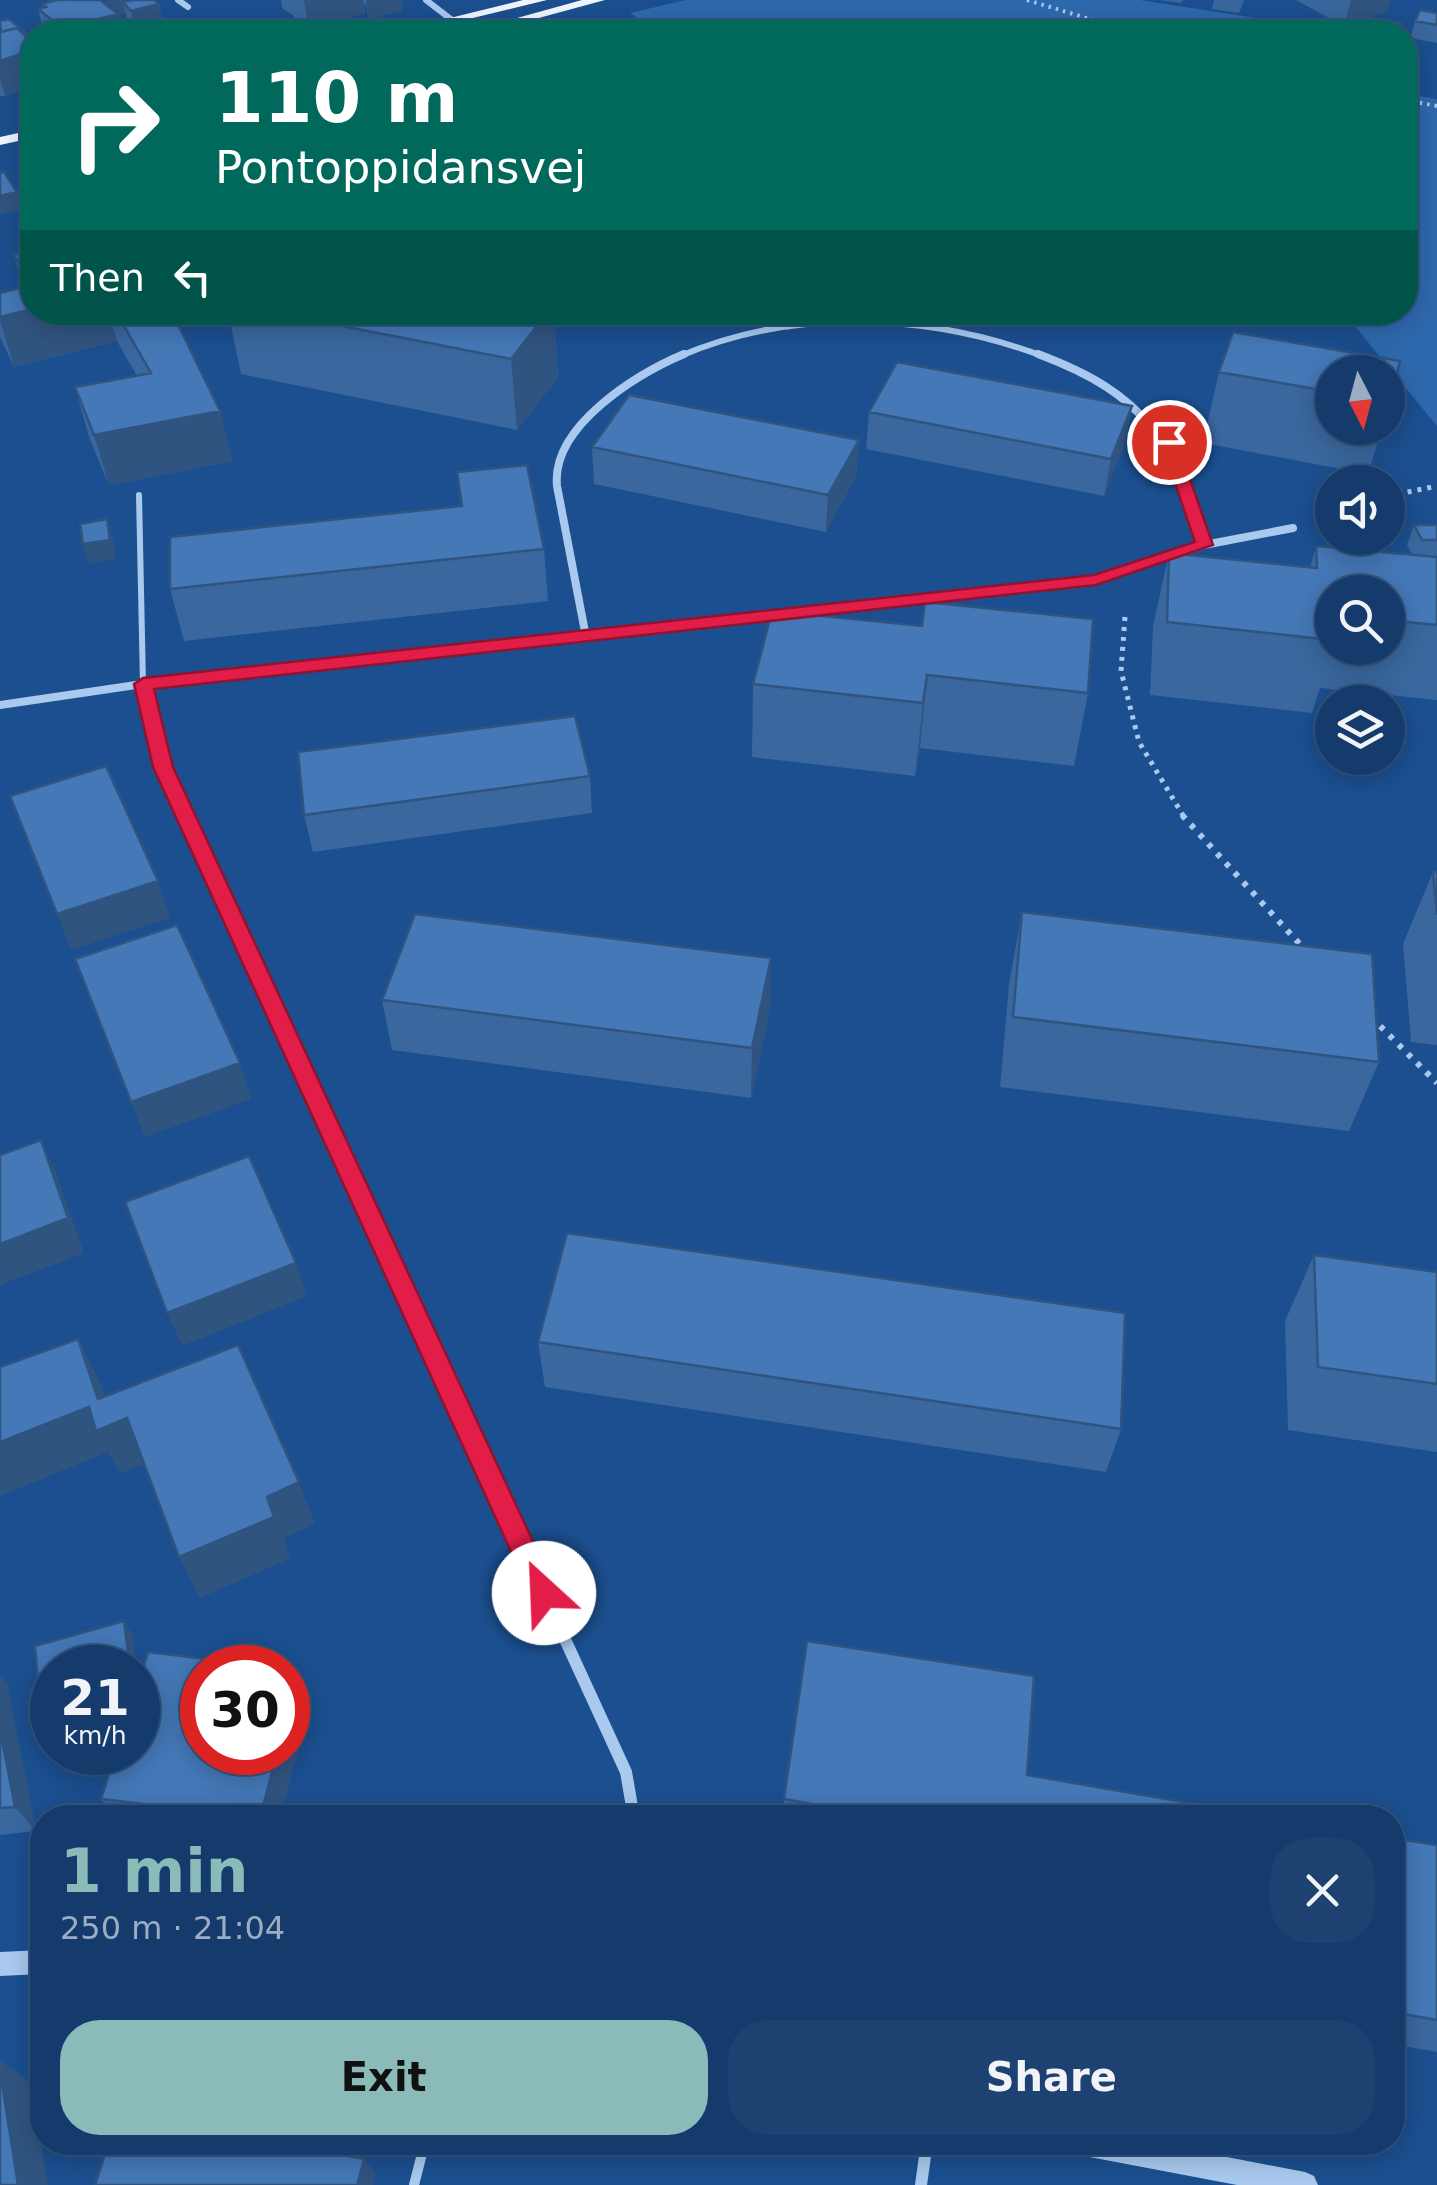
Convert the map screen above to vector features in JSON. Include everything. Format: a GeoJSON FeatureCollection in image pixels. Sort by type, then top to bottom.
{"type":"FeatureCollection","features":[{"type":"Feature","properties":{"kind":"main road"},"geometry":{"type":"LineString","coordinates":[[481,20],[540,0]]}},
{"type":"Feature","properties":{"kind":"main road"},"geometry":{"type":"LineString","coordinates":[[497,20],[598,0]]}},
{"type":"Feature","properties":{"kind":"street"},"geometry":{"type":"LineString","coordinates":[[178,0],[188,7]]}},
{"type":"Feature","properties":{"kind":"street"},"geometry":{"type":"LineString","coordinates":[[426,0],[448,20]]}},
{"type":"Feature","properties":{"kind":"street"},"geometry":{"type":"LineString","coordinates":[[586,637],[557,473],[576,430],[612,393],[660,362],[720,340],[806,325]]}},
{"type":"Feature","properties":{"kind":"street"},"geometry":{"type":"LineString","coordinates":[[906,325],[1008,342],[1074,368],[1128,400],[1169,442],[1204,545]]}},
{"type":"Feature","properties":{"kind":"street"},"geometry":{"type":"LineString","coordinates":[[0,704],[143,684],[1096,580],[1204,545],[1293,528]]}},
{"type":"Feature","properties":{"kind":"street"},"geometry":{"type":"LineString","coordinates":[[143,684],[163,767],[626,1772],[632,1805]]}},
{"type":"Feature","properties":{"kind":"street"},"geometry":{"type":"LineString","coordinates":[[0,1964],[30,1963]]}},
{"type":"Feature","properties":{"kind":"street"},"geometry":{"type":"LineString","coordinates":[[922,2185],[925,2155]]}},
{"type":"Feature","properties":{"kind":"street"},"geometry":{"type":"LineString","coordinates":[[1147,2155],[1304,2185]]}},
{"type":"Feature","properties":{"kind":"lane"},"geometry":{"type":"LineString","coordinates":[[139,496],[143,684]]}},
{"type":"Feature","properties":{"kind":"lane"},"geometry":{"type":"LineString","coordinates":[[414,2185],[422,2155]]}},
{"type":"Feature","properties":{"kind":"path"},"geometry":{"type":"LineString","coordinates":[[1028,0],[1094,20]]}},
{"type":"Feature","properties":{"kind":"path"},"geometry":{"type":"LineString","coordinates":[[1405,493],[1437,486]]}},
{"type":"Feature","properties":{"kind":"path"},"geometry":{"type":"LineString","coordinates":[[1096,580],[1127,620],[1122,671],[1138,742],[1180,812],[1253,897],[1318,962]]}},
{"type":"Feature","properties":{"kind":"path"},"geometry":{"type":"LineString","coordinates":[[1369,1014],[1437,1083]]}},
{"type":"Feature","properties":{"kind":"shaded area"},"geometry":{"type":"Polygon","coordinates":[[[686,0],[1140,0],[1268,20],[641,20],[630,13],[686,0]]]}},
{"type":"Feature","properties":{"kind":"shaded area"},"geometry":{"type":"Polygon","coordinates":[[[1418,96],[1437,99],[1437,426],[1405,387],[1405,355],[1379,355],[1354,325],[1418,325],[1418,96]]]}},
{"type":"Feature","properties":{"kind":"building"},"geometry":{"type":"Polygon","coordinates":[[[100,0],[118,14],[94,20],[52,20],[38,9],[46,7],[42,4],[100,0]]]}},
{"type":"Feature","properties":{"kind":"building"},"geometry":{"type":"Polygon","coordinates":[[[154,0],[159,4],[131,11],[123,2],[154,0]]]}},
{"type":"Feature","properties":{"kind":"building"},"geometry":{"type":"Polygon","coordinates":[[[1420,10],[1437,13],[1437,25],[1415,20],[1420,10]]]}},
{"type":"Feature","properties":{"kind":"building"},"geometry":{"type":"Polygon","coordinates":[[[9,19],[20,31],[1,32],[0,21],[9,19]]]}},
{"type":"Feature","properties":{"kind":"building"},"geometry":{"type":"Polygon","coordinates":[[[20,31],[20,54],[0,61],[0,32],[20,31]]]}},
{"type":"Feature","properties":{"kind":"building"},"geometry":{"type":"Polygon","coordinates":[[[4,172],[17,192],[0,196],[0,173],[4,172]]]}},
{"type":"Feature","properties":{"kind":"building"},"geometry":{"type":"Polygon","coordinates":[[[20,288],[20,312],[0,317],[0,293],[20,288]]]}},
{"type":"Feature","properties":{"kind":"building"},"geometry":{"type":"Polygon","coordinates":[[[123,325],[178,325],[220,411],[94,435],[75,387],[151,373],[123,325]]]}},
{"type":"Feature","properties":{"kind":"building"},"geometry":{"type":"Polygon","coordinates":[[[337,325],[538,325],[511,359],[337,325]]]}},
{"type":"Feature","properties":{"kind":"building"},"geometry":{"type":"Polygon","coordinates":[[[1233,332],[1365,355],[1315,355],[1315,389],[1219,372],[1233,332]]]}},
{"type":"Feature","properties":{"kind":"building"},"geometry":{"type":"Polygon","coordinates":[[[897,362],[1132,406],[1111,459],[869,412],[897,362]]]}},
{"type":"Feature","properties":{"kind":"building"},"geometry":{"type":"Polygon","coordinates":[[[629,395],[859,440],[828,495],[592,447],[629,395]]]}},
{"type":"Feature","properties":{"kind":"building"},"geometry":{"type":"Polygon","coordinates":[[[527,465],[544,549],[170,589],[170,537],[462,506],[457,472],[527,465]]]}},
{"type":"Feature","properties":{"kind":"building"},"geometry":{"type":"Polygon","coordinates":[[[107,519],[110,540],[83,544],[80,524],[107,519]]]}},
{"type":"Feature","properties":{"kind":"building"},"geometry":{"type":"Polygon","coordinates":[[[1414,525],[1437,525],[1437,540],[1422,540],[1414,525]]]}},
{"type":"Feature","properties":{"kind":"building"},"geometry":{"type":"Polygon","coordinates":[[[1169,553],[1317,568],[1316,555],[1437,557],[1437,625],[1405,622],[1405,575],[1315,575],[1315,638],[1167,622],[1169,553]]]}},
{"type":"Feature","properties":{"kind":"building"},"geometry":{"type":"Polygon","coordinates":[[[925,602],[1093,619],[1088,693],[927,675],[923,703],[753,684],[772,611],[922,626],[925,602]]]}},
{"type":"Feature","properties":{"kind":"building"},"geometry":{"type":"Polygon","coordinates":[[[575,716],[590,776],[304,815],[298,752],[575,716]]]}},
{"type":"Feature","properties":{"kind":"building"},"geometry":{"type":"Polygon","coordinates":[[[106,766],[158,881],[57,914],[10,796],[106,766]]]}},
{"type":"Feature","properties":{"kind":"building"},"geometry":{"type":"Polygon","coordinates":[[[1433,872],[1437,872],[1437,915],[1433,872]]]}},
{"type":"Feature","properties":{"kind":"building"},"geometry":{"type":"Polygon","coordinates":[[[1022,912],[1372,954],[1379,1062],[1013,1017],[1022,912]]]}},
{"type":"Feature","properties":{"kind":"building"},"geometry":{"type":"Polygon","coordinates":[[[415,914],[771,958],[752,1048],[382,1000],[415,914]]]}},
{"type":"Feature","properties":{"kind":"building"},"geometry":{"type":"Polygon","coordinates":[[[177,925],[240,1063],[131,1102],[75,959],[177,925]]]}},
{"type":"Feature","properties":{"kind":"building"},"geometry":{"type":"Polygon","coordinates":[[[41,1140],[68,1218],[0,1244],[0,1155],[41,1140]]]}},
{"type":"Feature","properties":{"kind":"building"},"geometry":{"type":"Polygon","coordinates":[[[249,1156],[296,1263],[167,1313],[125,1202],[249,1156]]]}},
{"type":"Feature","properties":{"kind":"building"},"geometry":{"type":"Polygon","coordinates":[[[567,1233],[1125,1313],[1121,1429],[538,1342],[567,1233]]]}},
{"type":"Feature","properties":{"kind":"building"},"geometry":{"type":"Polygon","coordinates":[[[1314,1255],[1437,1272],[1437,1384],[1318,1367],[1314,1255]]]}},
{"type":"Feature","properties":{"kind":"building"},"geometry":{"type":"Polygon","coordinates":[[[78,1339],[98,1399],[238,1345],[299,1482],[267,1497],[274,1517],[179,1557],[127,1418],[96,1431],[89,1407],[0,1442],[0,1367],[78,1339]]]}},
{"type":"Feature","properties":{"kind":"building"},"geometry":{"type":"Polygon","coordinates":[[[124,1621],[127,1645],[39,1645],[124,1621]]]}},
{"type":"Feature","properties":{"kind":"building"},"geometry":{"type":"Polygon","coordinates":[[[807,1641],[1034,1676],[1027,1775],[1201,1805],[817,1805],[784,1799],[807,1641]]]}},
{"type":"Feature","properties":{"kind":"building"},"geometry":{"type":"Polygon","coordinates":[[[160,1653],[180,1656],[180,1775],[271,1775],[263,1805],[151,1805],[101,1799],[109,1775],[160,1775],[160,1653]]]}},
{"type":"Feature","properties":{"kind":"building"},"geometry":{"type":"Polygon","coordinates":[[[0,1730],[15,1807],[0,1808],[0,1730]]]}},
{"type":"Feature","properties":{"kind":"building"},"geometry":{"type":"Polygon","coordinates":[[[1405,1840],[1437,1845],[1437,2020],[1405,2014],[1405,1840]]]}},
{"type":"Feature","properties":{"kind":"building"},"geometry":{"type":"Polygon","coordinates":[[[0,2071],[18,2185],[0,2185],[0,2071]]]}},
{"type":"Feature","properties":{"kind":"building"},"geometry":{"type":"Polygon","coordinates":[[[105,2155],[344,2155],[364,2159],[357,2185],[95,2185],[105,2155]]]}},
{"type":"Feature","properties":{"kind":"route"},"geometry":{"type":"LineString","coordinates":[[544,1593],[163,767],[143,684],[1096,580],[1204,545],[1169,442]]}}]}
